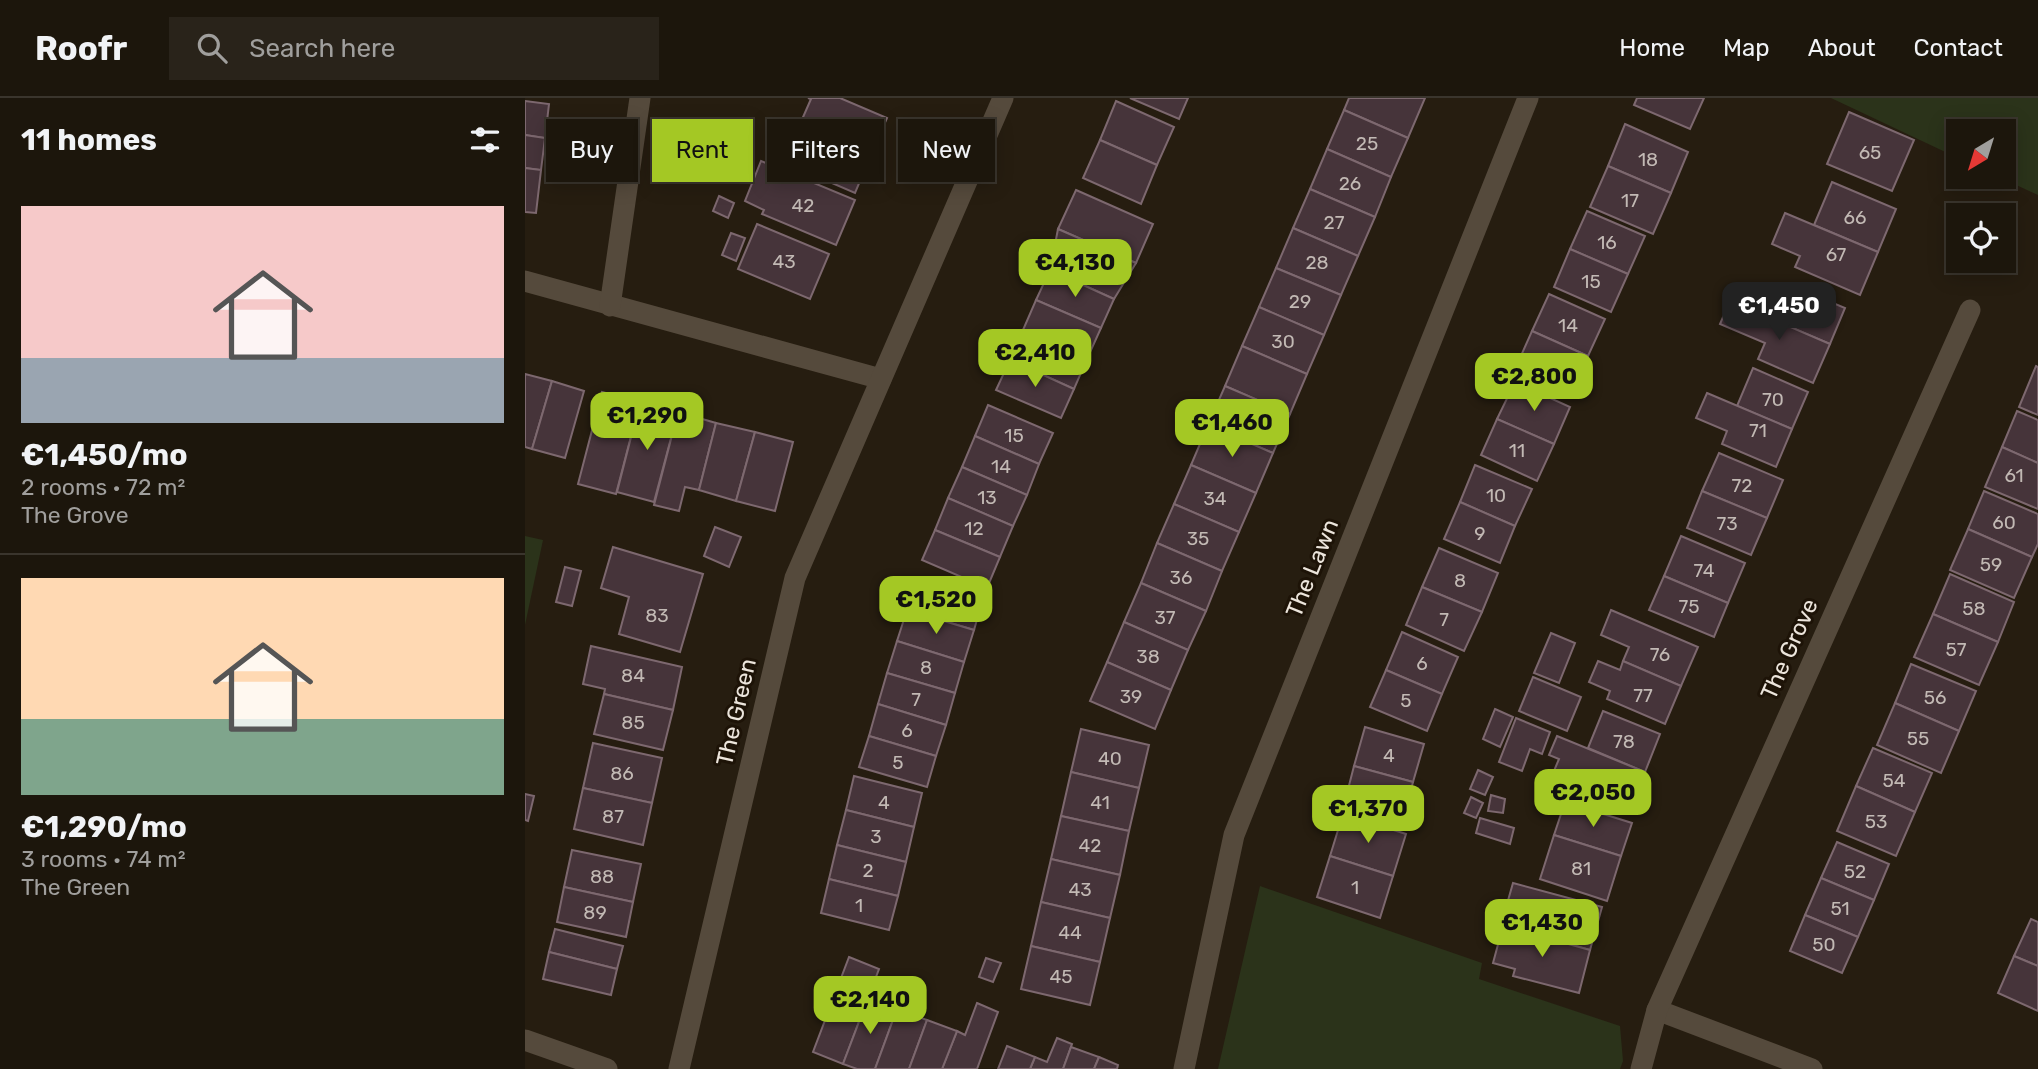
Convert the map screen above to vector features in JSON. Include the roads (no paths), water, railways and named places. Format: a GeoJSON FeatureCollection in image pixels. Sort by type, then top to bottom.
{"type":"FeatureCollection","features":[{"type":"Feature","properties":{"kind":"street"},"geometry":{"type":"LineString","coordinates":[[610,306],[640,98]]}},
{"type":"Feature","properties":{"kind":"street","name":"The Green"},"geometry":{"type":"LineString","coordinates":[[679,1069],[795,578],[1003,98]]}},
{"type":"Feature","properties":{"kind":"street","name":"The Lawn"},"geometry":{"type":"LineString","coordinates":[[1184,1069],[1234,835],[1528,98]]}},
{"type":"Feature","properties":{"kind":"street"},"geometry":{"type":"LineString","coordinates":[[525,281],[881,379]]}},
{"type":"Feature","properties":{"kind":"street","name":"The Grove"},"geometry":{"type":"LineString","coordinates":[[1641,1069],[1657,1010],[1970,310]]}},
{"type":"Feature","properties":{"kind":"street"},"geometry":{"type":"LineString","coordinates":[[1657,1010],[1812,1069]]}},
{"type":"Feature","properties":{"kind":"street"},"geometry":{"type":"LineString","coordinates":[[525,1040],[607,1069]]}}]}
